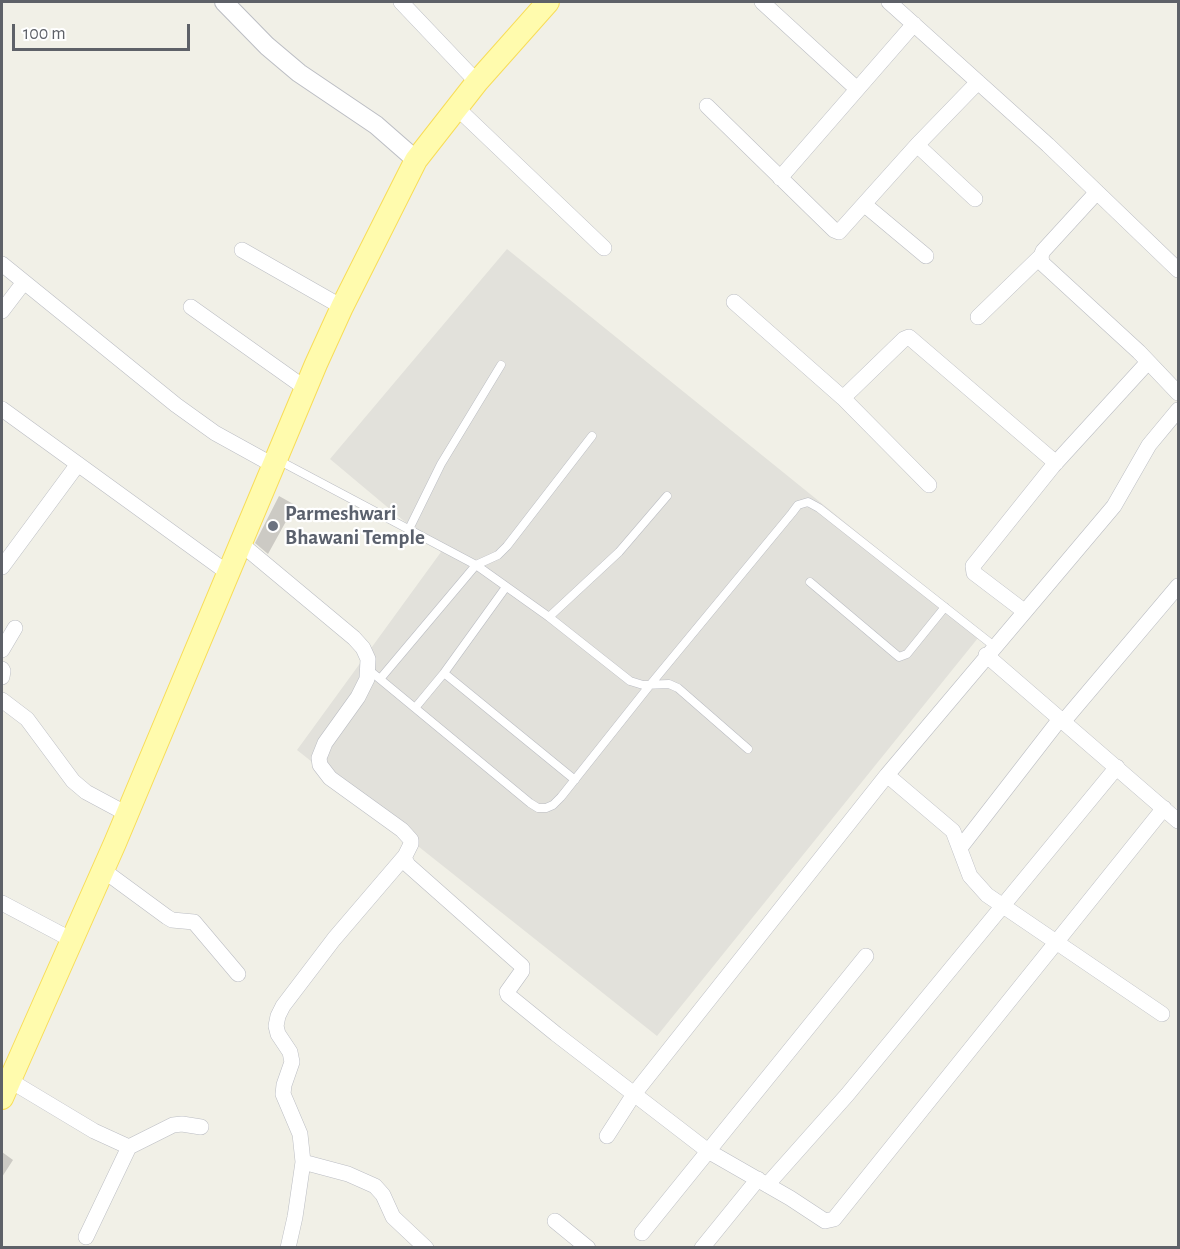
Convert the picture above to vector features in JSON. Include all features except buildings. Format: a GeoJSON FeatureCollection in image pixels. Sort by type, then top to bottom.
{"type":"FeatureCollection","features":[{"type":"Feature","properties":{"kind":"main road"},"geometry":{"type":"LineString","coordinates":[[5,1089],[103,870],[305,388],[342,307],[416,160],[456,107],[548,2]]}},
{"type":"Feature","properties":{"kind":"street"},"geometry":{"type":"LineString","coordinates":[[224,2],[267,46],[299,73],[376,125],[416,160]]}},
{"type":"Feature","properties":{"kind":"street"},"geometry":{"type":"LineString","coordinates":[[401,2],[477,82]]}},
{"type":"Feature","properties":{"kind":"street"},"geometry":{"type":"LineString","coordinates":[[762,2],[857,89]]}},
{"type":"Feature","properties":{"kind":"street"},"geometry":{"type":"LineString","coordinates":[[889,2],[1179,270]]}},
{"type":"Feature","properties":{"kind":"street"},"geometry":{"type":"LineString","coordinates":[[780,178],[914,24]]}},
{"type":"Feature","properties":{"kind":"street"},"geometry":{"type":"LineString","coordinates":[[707,106],[837,232],[842,232],[917,145],[978,82]]}},
{"type":"Feature","properties":{"kind":"street"},"geometry":{"type":"LineString","coordinates":[[456,107],[604,248]]}},
{"type":"Feature","properties":{"kind":"street"},"geometry":{"type":"LineString","coordinates":[[917,145],[975,199]]}},
{"type":"Feature","properties":{"kind":"street"},"geometry":{"type":"LineString","coordinates":[[978,317],[1041,256],[1097,192]]}},
{"type":"Feature","properties":{"kind":"street"},"geometry":{"type":"LineString","coordinates":[[865,205],[926,256]]}},
{"type":"Feature","properties":{"kind":"street"},"geometry":{"type":"LineString","coordinates":[[242,250],[342,307]]}},
{"type":"Feature","properties":{"kind":"street"},"geometry":{"type":"LineString","coordinates":[[1041,256],[1048,270],[1179,393]]}},
{"type":"Feature","properties":{"kind":"street"},"geometry":{"type":"LineString","coordinates":[[2,264],[176,405],[215,433],[274,462]]}},
{"type":"Feature","properties":{"kind":"street"},"geometry":{"type":"LineString","coordinates":[[2,311],[24,282]]}},
{"type":"Feature","properties":{"kind":"street"},"geometry":{"type":"LineString","coordinates":[[734,302],[843,398],[929,485]]}},
{"type":"Feature","properties":{"kind":"street"},"geometry":{"type":"LineString","coordinates":[[191,307],[305,388]]}},
{"type":"Feature","properties":{"kind":"street"},"geometry":{"type":"LineString","coordinates":[[843,398],[904,339],[909,337],[1056,463]]}},
{"type":"Feature","properties":{"kind":"street"},"geometry":{"type":"LineString","coordinates":[[1024,611],[974,573],[972,569],[1012,515],[1056,463],[1148,362]]}},
{"type":"Feature","properties":{"kind":"street"},"geometry":{"type":"LineString","coordinates":[[2,409],[228,573]]}},
{"type":"Feature","properties":{"kind":"street"},"geometry":{"type":"LineString","coordinates":[[607,1136],[634,1094],[887,775],[1114,506],[1149,445],[1179,410]]}},
{"type":"Feature","properties":{"kind":"street"},"geometry":{"type":"LineString","coordinates":[[2,567],[78,464]]}},
{"type":"Feature","properties":{"kind":"street"},"geometry":{"type":"LineString","coordinates":[[240,543],[363,648],[375,675],[321,751],[320,765],[330,778],[408,836],[411,844],[405,856],[334,939],[283,1006],[278,1016],[276,1026],[278,1034],[290,1052],[292,1062],[283,1094],[300,1134],[303,1162],[288,1248]]}},
{"type":"Feature","properties":{"kind":"street"},"geometry":{"type":"LineString","coordinates":[[960,848],[1061,721],[1179,586]]}},
{"type":"Feature","properties":{"kind":"street"},"geometry":{"type":"LineString","coordinates":[[3,644],[15,628]]}},
{"type":"Feature","properties":{"kind":"street"},"geometry":{"type":"LineString","coordinates":[[990,651],[1061,721],[1179,821]]}},
{"type":"Feature","properties":{"kind":"street"},"geometry":{"type":"LineString","coordinates":[[2,669],[2,677]]}},
{"type":"Feature","properties":{"kind":"street"},"geometry":{"type":"LineString","coordinates":[[2,700],[27,719],[73,781],[86,792],[127,814]]}},
{"type":"Feature","properties":{"kind":"street"},"geometry":{"type":"LineString","coordinates":[[702,1248],[847,1095],[1117,767]]}},
{"type":"Feature","properties":{"kind":"street"},"geometry":{"type":"LineString","coordinates":[[887,775],[953,831],[970,876],[987,895],[1162,1014]]}},
{"type":"Feature","properties":{"kind":"street"},"geometry":{"type":"LineString","coordinates":[[405,856],[404,860],[408,865],[522,966],[522,971],[507,992],[508,995],[708,1151],[763,1182],[821,1220],[828,1221],[834,1219],[1164,808]]}},
{"type":"Feature","properties":{"kind":"street"},"geometry":{"type":"LineString","coordinates":[[103,870],[172,920],[194,922],[238,974]]}},
{"type":"Feature","properties":{"kind":"street"},"geometry":{"type":"LineString","coordinates":[[2,903],[72,940]]}},
{"type":"Feature","properties":{"kind":"street"},"geometry":{"type":"LineString","coordinates":[[642,1233],[866,956]]}},
{"type":"Feature","properties":{"kind":"street"},"geometry":{"type":"LineString","coordinates":[[5,1089],[129,1147]]}},
{"type":"Feature","properties":{"kind":"street"},"geometry":{"type":"LineString","coordinates":[[86,1237],[129,1147],[173,1125],[201,1127]]}},
{"type":"Feature","properties":{"kind":"street"},"geometry":{"type":"LineString","coordinates":[[303,1162],[348,1174],[375,1186],[383,1195],[393,1217],[426,1248]]}},
{"type":"Feature","properties":{"kind":"street"},"geometry":{"type":"LineString","coordinates":[[555,1221],[588,1248]]}},
{"type":"Feature","properties":{"kind":"lane"},"geometry":{"type":"LineString","coordinates":[[409,529],[441,464],[501,365]]}},
{"type":"Feature","properties":{"kind":"lane"},"geometry":{"type":"LineString","coordinates":[[592,436],[507,546],[489,560],[476,565],[375,675],[538,808],[553,805],[575,780],[650,685],[792,513],[803,503],[808,502],[819,508],[945,607],[990,651]]}},
{"type":"Feature","properties":{"kind":"lane"},"geometry":{"type":"LineString","coordinates":[[274,462],[476,565],[549,617],[630,681],[638,685],[669,684],[678,688],[748,749]]}},
{"type":"Feature","properties":{"kind":"lane"},"geometry":{"type":"LineString","coordinates":[[549,617],[619,552],[667,496]]}},
{"type":"Feature","properties":{"kind":"lane"},"geometry":{"type":"LineString","coordinates":[[810,582],[899,657],[908,654],[945,607]]}},
{"type":"Feature","properties":{"kind":"lane"},"geometry":{"type":"LineString","coordinates":[[415,708],[444,673],[507,587]]}},
{"type":"Feature","properties":{"kind":"lane"},"geometry":{"type":"LineString","coordinates":[[444,673],[575,780]]}},
{"type":"Feature","properties":{"kind":"shaded area"},"geometry":{"type":"Polygon","coordinates":[[[507,249],[982,633],[657,1036],[297,750],[441,552],[330,459],[507,249]]]}},
{"type":"Feature","properties":{"kind":"place","name":"Parmeshwari Bhawani Temple"},"geometry":{"type":"Point","coordinates":[273,526]}}]}
